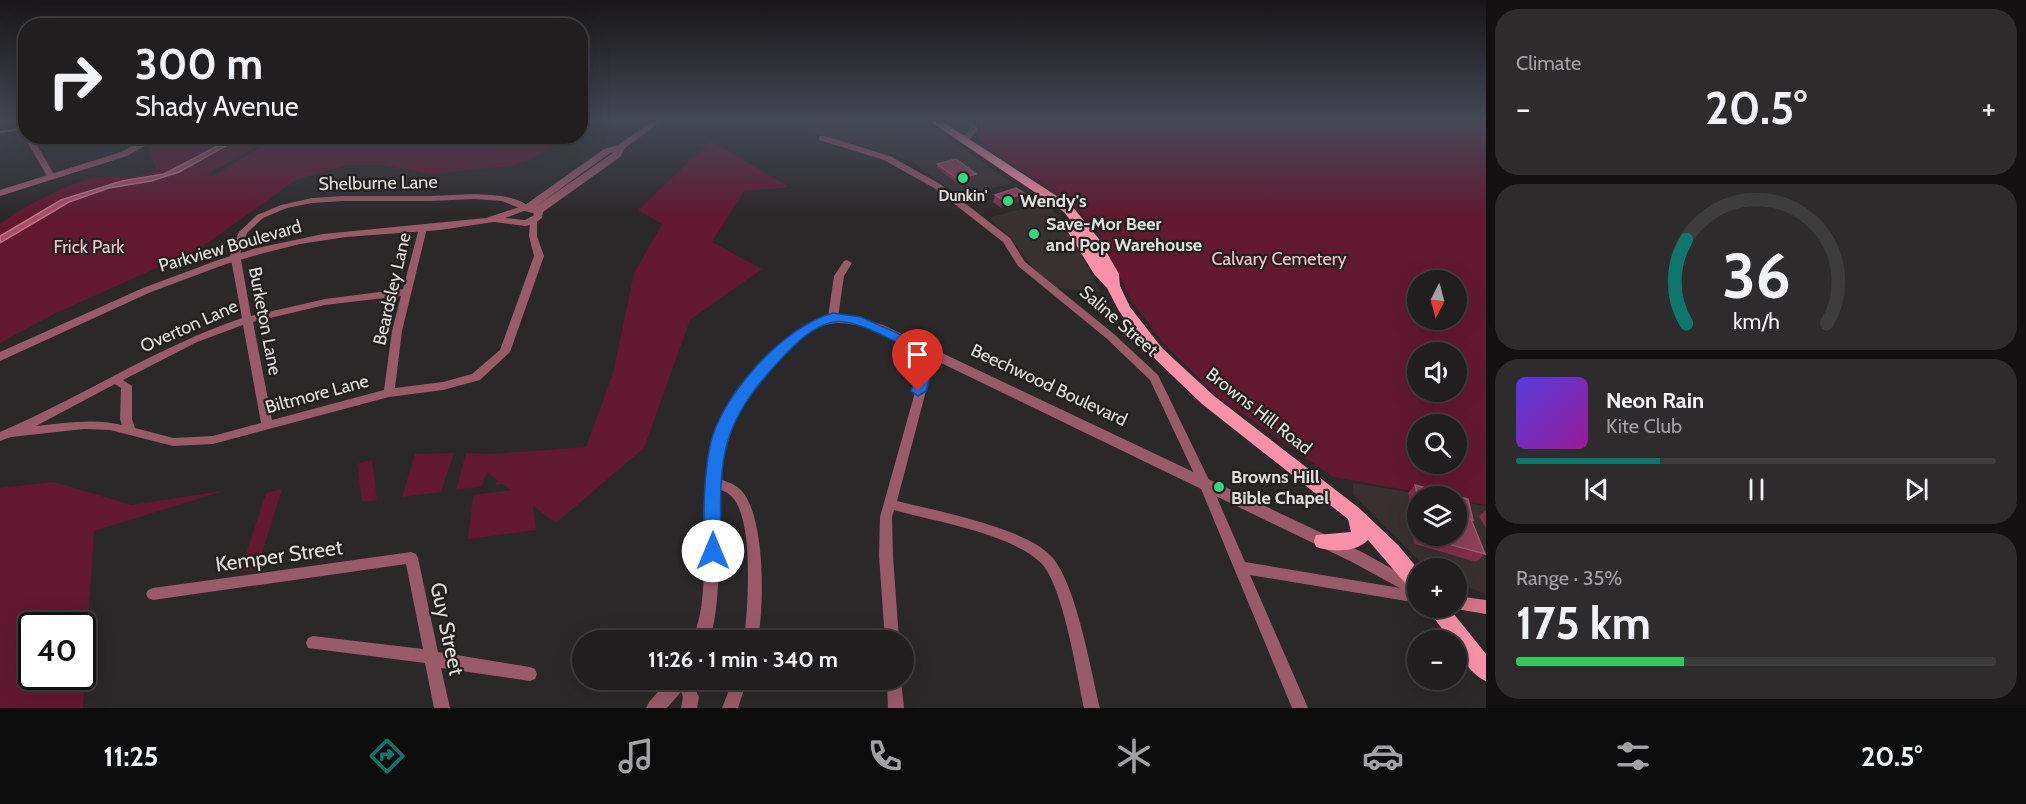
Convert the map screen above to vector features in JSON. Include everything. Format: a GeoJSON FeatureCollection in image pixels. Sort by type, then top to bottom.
{"type":"FeatureCollection","features":[{"type":"Feature","properties":{"kind":"main road","name":"Browns Hill Road"},"geometry":{"type":"LineString","coordinates":[[982,153],[1047,196],[1050,206],[1080,238],[1098,273],[1113,286],[1138,330],[1183,379],[1353,513],[1407,571]]}},
{"type":"Feature","properties":{"kind":"main road"},"geometry":{"type":"LineString","coordinates":[[1323,541],[1344,543],[1355,541],[1360,536],[1360,527],[1353,513]]}},
{"type":"Feature","properties":{"kind":"main road"},"geometry":{"type":"LineString","coordinates":[[1467,604],[1486,607]]}},
{"type":"Feature","properties":{"kind":"main road"},"geometry":{"type":"LineString","coordinates":[[1445,618],[1486,671]]}},
{"type":"Feature","properties":{"kind":"street"},"geometry":{"type":"LineString","coordinates":[[38,153],[51,176]]}},
{"type":"Feature","properties":{"kind":"street"},"geometry":{"type":"LineString","coordinates":[[0,193],[125,153]]}},
{"type":"Feature","properties":{"kind":"street","name":"Parkview Boulevard"},"geometry":{"type":"LineString","coordinates":[[0,357],[130,295],[236,258],[327,236],[485,221],[532,212],[618,153]]}},
{"type":"Feature","properties":{"kind":"street","name":"Saline Street"},"geometry":{"type":"LineString","coordinates":[[871,153],[907,167],[938,186],[1007,240],[1021,264],[1110,336],[1154,378],[1205,484],[1300,708]]}},
{"type":"Feature","properties":{"kind":"street","name":"Shelburne Lane"},"geometry":{"type":"LineString","coordinates":[[236,258],[237,242],[249,227],[268,214],[303,202],[355,197],[419,200],[476,197],[514,215]]}},
{"type":"Feature","properties":{"kind":"street","name":"Parkview Boulevard"},"geometry":{"type":"LineString","coordinates":[[514,215],[532,212]]}},
{"type":"Feature","properties":{"kind":"street","name":"Biltmore Lane"},"geometry":{"type":"LineString","coordinates":[[5,435],[84,425],[130,431],[173,442],[213,440],[388,393],[443,386],[476,377],[505,352],[539,256],[532,237],[532,212]]}},
{"type":"Feature","properties":{"kind":"street"},"geometry":{"type":"LineString","coordinates":[[514,215],[532,237]]}},
{"type":"Feature","properties":{"kind":"street","name":"Beardsley Lane"},"geometry":{"type":"LineString","coordinates":[[388,393],[397,331],[423,228]]}},
{"type":"Feature","properties":{"kind":"street","name":"Burketon Lane"},"geometry":{"type":"LineString","coordinates":[[236,258],[267,426]]}},
{"type":"Feature","properties":{"kind":"street"},"geometry":{"type":"LineString","coordinates":[[705,630],[710,614],[712,482],[718,444],[725,423],[750,383],[784,347],[818,322],[833,317],[839,276],[847,263]]}},
{"type":"Feature","properties":{"kind":"street","name":"Overton Lane"},"geometry":{"type":"LineString","coordinates":[[5,435],[117,381],[192,341],[247,319],[332,299],[407,292]]}},
{"type":"Feature","properties":{"kind":"street","name":"Beechwood Boulevard"},"geometry":{"type":"LineString","coordinates":[[833,317],[864,322],[1323,541],[1407,585]]}},
{"type":"Feature","properties":{"kind":"street"},"geometry":{"type":"LineString","coordinates":[[891,630],[886,556],[889,504],[930,353]]}},
{"type":"Feature","properties":{"kind":"street"},"geometry":{"type":"LineString","coordinates":[[117,381],[127,386],[126,419],[130,431]]}},
{"type":"Feature","properties":{"kind":"street"},"geometry":{"type":"LineString","coordinates":[[712,482],[734,492],[746,512],[754,558],[751,630]]}},
{"type":"Feature","properties":{"kind":"street"},"geometry":{"type":"LineString","coordinates":[[889,504],[1004,537],[1026,545],[1047,560],[1060,580],[1092,708]]}},
{"type":"Feature","properties":{"kind":"street","name":"Kemper Street"},"geometry":{"type":"LineString","coordinates":[[153,594],[411,558]]}},
{"type":"Feature","properties":{"kind":"street","name":"Guy Street"},"geometry":{"type":"LineString","coordinates":[[411,558],[442,708]]}},
{"type":"Feature","properties":{"kind":"street"},"geometry":{"type":"LineString","coordinates":[[1239,567],[1407,595]]}},
{"type":"Feature","properties":{"kind":"street"},"geometry":{"type":"LineString","coordinates":[[313,643],[432,657],[442,661],[530,674]]}},
{"type":"Feature","properties":{"kind":"street"},"geometry":{"type":"LineString","coordinates":[[656,708],[673,690]]}},
{"type":"Feature","properties":{"kind":"street"},"geometry":{"type":"LineString","coordinates":[[687,690],[691,697],[689,708]]}},
{"type":"Feature","properties":{"kind":"street"},"geometry":{"type":"LineString","coordinates":[[730,708],[736,690]]}},
{"type":"Feature","properties":{"kind":"street"},"geometry":{"type":"LineString","coordinates":[[895,690],[897,708]]}},
{"type":"Feature","properties":{"kind":"shaded area"},"geometry":{"type":"Polygon","coordinates":[[[204,153],[213,153],[179,172],[151,181],[109,188],[69,202],[0,243],[0,236],[61,200],[122,181],[164,174],[204,153]]]}},
{"type":"Feature","properties":{"kind":"shaded area"},"geometry":{"type":"Polygon","coordinates":[[[887,153],[970,153],[1012,183],[961,197],[914,163],[887,153]]]}},
{"type":"Feature","properties":{"kind":"shaded area"},"geometry":{"type":"Polygon","coordinates":[[[1044,202],[1067,225],[1100,292],[1056,288],[1035,271],[1012,239],[989,218],[1044,202]]]}},
{"type":"Feature","properties":{"kind":"shaded area"},"geometry":{"type":"Polygon","coordinates":[[[1353,483],[1407,492],[1407,546],[1467,546],[1467,503],[1486,506],[1486,594],[1467,587],[1467,558],[1417,558],[1353,494],[1353,483]]]}},
{"type":"Feature","properties":{"kind":"green space","name":"Frick Park"},"geometry":{"type":"Polygon","coordinates":[[[150,153],[204,153],[164,174],[122,181],[61,200],[5,233],[69,202],[109,188],[104,191],[179,172],[213,153],[245,153],[206,175],[212,177],[250,153],[543,153],[510,166],[432,174],[381,165],[346,165],[296,180],[199,249],[56,313],[0,343],[0,224],[49,195],[79,182],[92,178],[130,177],[151,172],[156,169],[150,153]]]}},
{"type":"Feature","properties":{"kind":"green space"},"geometry":{"type":"Polygon","coordinates":[[[698,153],[731,153],[789,187],[744,191],[712,242],[762,269],[690,320],[644,448],[556,523],[533,506],[536,530],[468,539],[473,495],[511,490],[503,484],[495,485],[497,480],[487,472],[482,486],[456,490],[466,453],[492,454],[586,447],[613,373],[634,273],[662,224],[638,210],[698,153]]]}},
{"type":"Feature","properties":{"kind":"green space","name":"Calvary Cemetery"},"geometry":{"type":"Polygon","coordinates":[[[996,153],[1486,153],[1486,505],[1467,501],[1467,486],[1407,486],[1407,490],[1333,477],[1221,399],[1164,344],[1131,300],[1096,228],[1069,202],[996,153]]]}},
{"type":"Feature","properties":{"kind":"green space"},"geometry":{"type":"Polygon","coordinates":[[[454,453],[441,492],[402,497],[415,454],[454,453]]]}},
{"type":"Feature","properties":{"kind":"green space"},"geometry":{"type":"Polygon","coordinates":[[[372,460],[377,500],[362,502],[357,464],[372,460]]]}},
{"type":"Feature","properties":{"kind":"green space"},"geometry":{"type":"Polygon","coordinates":[[[54,482],[132,505],[227,490],[94,531],[89,612],[18,612],[18,690],[84,690],[83,708],[0,708],[0,488],[54,482]]]}},
{"type":"Feature","properties":{"kind":"green space"},"geometry":{"type":"Polygon","coordinates":[[[282,489],[257,569],[240,572],[266,493],[282,489]]]}},
{"type":"Feature","properties":{"kind":"building"},"geometry":{"type":"Polygon","coordinates":[[[956,159],[976,174],[958,179],[937,164],[956,159]]]}},
{"type":"Feature","properties":{"kind":"building"},"geometry":{"type":"Polygon","coordinates":[[[1016,188],[1024,193],[1003,200],[995,195],[1016,188]]]}},
{"type":"Feature","properties":{"kind":"building"},"geometry":{"type":"Polygon","coordinates":[[[1467,499],[1473,520],[1471,519],[1485,554],[1455,546],[1467,546],[1467,499]]]}},
{"type":"Feature","properties":{"kind":"place","name":"Dunkin'"},"geometry":{"type":"Point","coordinates":[963,178]}},
{"type":"Feature","properties":{"kind":"place","name":"Wendy's"},"geometry":{"type":"Point","coordinates":[1008,201]}},
{"type":"Feature","properties":{"kind":"place","name":"Save-Mor Beer and Pop Warehouse"},"geometry":{"type":"Point","coordinates":[1034,234]}},
{"type":"Feature","properties":{"kind":"place","name":"Browns Hill Bible Chapel"},"geometry":{"type":"Point","coordinates":[1219,487]}},
{"type":"Feature","properties":{"kind":"route"},"geometry":{"type":"LineString","coordinates":[[713,551],[712,482],[718,444],[725,423],[750,383],[784,347],[818,322],[833,317],[857,320],[930,353],[918,391]]}}]}
